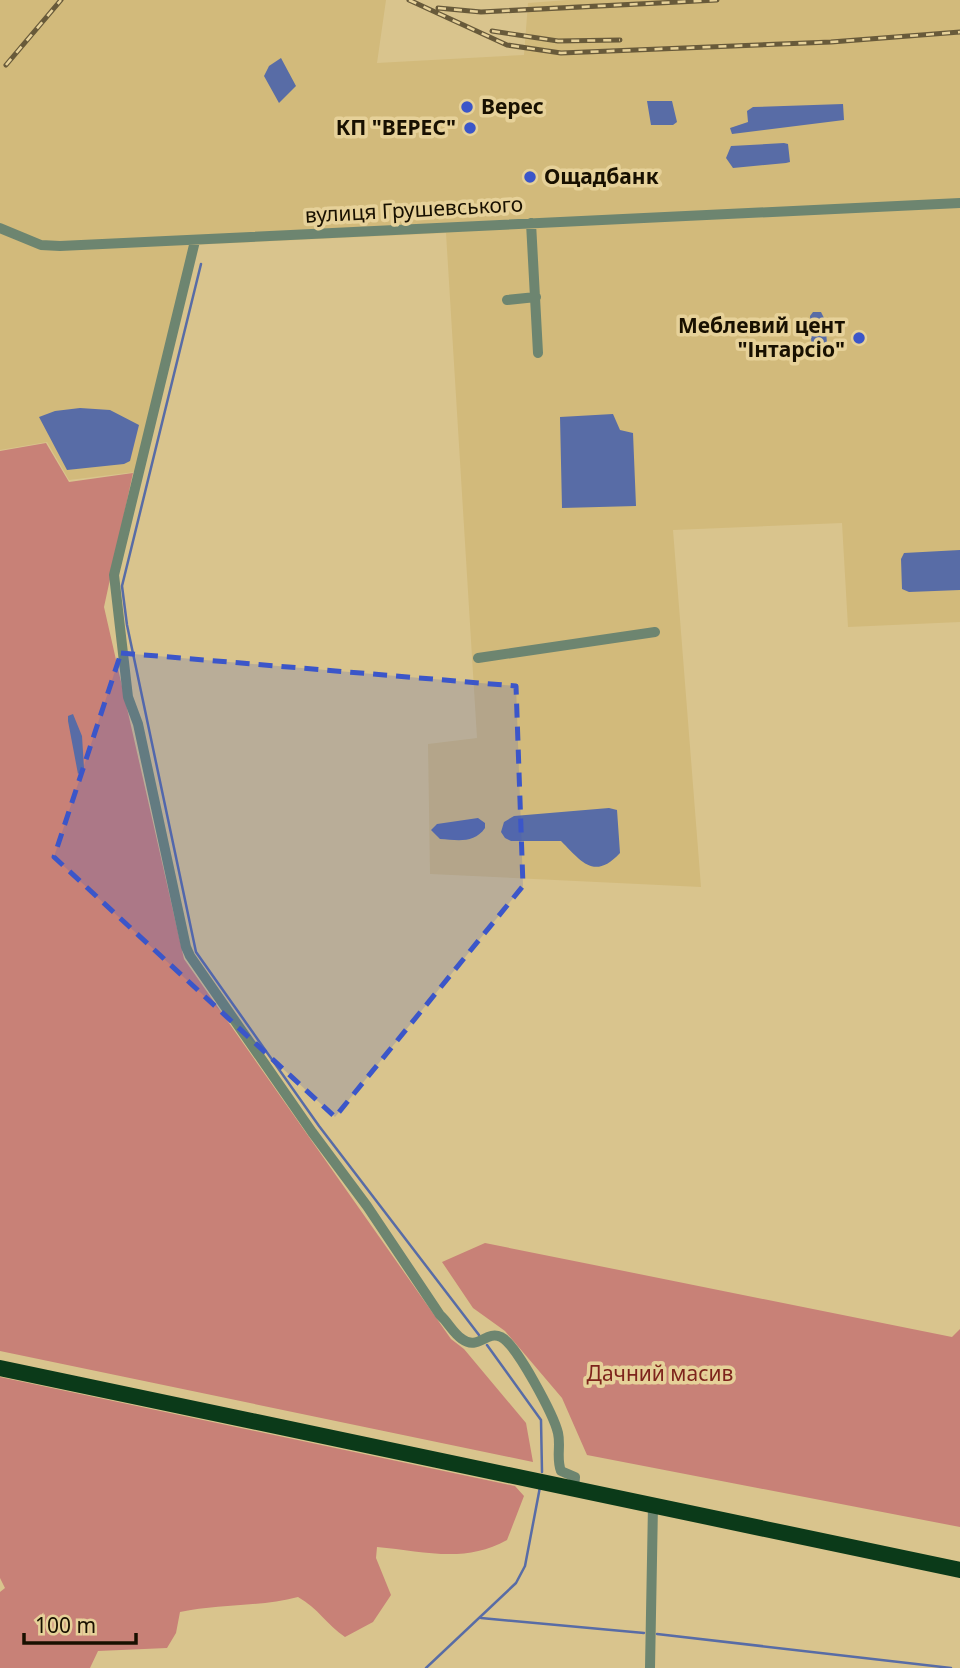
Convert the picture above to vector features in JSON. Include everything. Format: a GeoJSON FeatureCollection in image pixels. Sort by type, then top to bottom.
{"type":"FeatureCollection","features":[{"type":"Feature","properties":{"kind":"highway"},"geometry":{"type":"LineString","coordinates":[[0,1368],[960,1570]]}},
{"type":"Feature","properties":{"kind":"street","name":"вулиця Грушевського"},"geometry":{"type":"LineString","coordinates":[[0,228],[29,241],[60,246],[960,203]]}},
{"type":"Feature","properties":{"kind":"street"},"geometry":{"type":"LineString","coordinates":[[531,223],[538,353]]}},
{"type":"Feature","properties":{"kind":"street"},"geometry":{"type":"LineString","coordinates":[[195,241],[133,488],[114,586],[126,686],[138,724],[186,947],[440,1315],[469,1343],[477,1344],[492,1335],[500,1336],[518,1353],[530,1371],[556,1425],[560,1447],[558,1464],[561,1471],[575,1477],[574,1488]]}},
{"type":"Feature","properties":{"kind":"street"},"geometry":{"type":"LineString","coordinates":[[506,300],[536,297]]}},
{"type":"Feature","properties":{"kind":"street"},"geometry":{"type":"LineString","coordinates":[[478,658],[654,632]]}},
{"type":"Feature","properties":{"kind":"street"},"geometry":{"type":"LineString","coordinates":[[650,1668],[653,1505]]}},
{"type":"Feature","properties":{"kind":"highlighted area"},"geometry":{"type":"Polygon","coordinates":[[[121,653],[516,686],[523,886],[335,1117],[54,857],[121,653]]]}},
{"type":"Feature","properties":{"kind":"shaded area"},"geometry":{"type":"Polygon","coordinates":[[[0,0],[386,0],[377,63],[524,55],[528,3],[567,0],[960,0],[960,622],[848,627],[842,523],[673,530],[701,887],[430,874],[428,744],[477,738],[446,233],[192,245],[135,472],[69,480],[47,442],[0,450],[0,0]]]}},
{"type":"Feature","properties":{"kind":"green space"},"geometry":{"type":"Polygon","coordinates":[[[46,443],[69,482],[133,473],[104,607],[184,959],[451,1339],[464,1349],[526,1423],[533,1462],[0,1351],[0,451],[46,443]]]}},
{"type":"Feature","properties":{"kind":"green space","name":"Дачний масив"},"geometry":{"type":"Polygon","coordinates":[[[485,1243],[952,1337],[960,1329],[960,1527],[587,1455],[562,1398],[505,1331],[473,1308],[442,1262],[485,1243]]]}},
{"type":"Feature","properties":{"kind":"green space"},"geometry":{"type":"Polygon","coordinates":[[[0,1377],[515,1486],[524,1496],[507,1540],[491,1547],[475,1552],[444,1554],[377,1547],[376,1558],[391,1595],[373,1622],[345,1637],[298,1597],[180,1612],[176,1633],[167,1648],[98,1651],[90,1668],[0,1668],[0,1592],[5,1588],[0,1578],[0,1377]]]}},
{"type":"Feature","properties":{"kind":"water"},"geometry":{"type":"Polygon","coordinates":[[[281,58],[296,86],[279,103],[264,76],[269,66],[281,58]]]}},
{"type":"Feature","properties":{"kind":"water"},"geometry":{"type":"Polygon","coordinates":[[[647,101],[672,101],[677,122],[673,125],[651,125],[647,101]]]}},
{"type":"Feature","properties":{"kind":"water"},"geometry":{"type":"Polygon","coordinates":[[[843,104],[844,120],[732,134],[730,128],[748,122],[747,111],[753,107],[843,104]]]}},
{"type":"Feature","properties":{"kind":"water"},"geometry":{"type":"Polygon","coordinates":[[[788,144],[790,162],[733,168],[726,158],[731,146],[788,144]]]}},
{"type":"Feature","properties":{"kind":"water"},"geometry":{"type":"Polygon","coordinates":[[[813,312],[821,312],[825,320],[828,355],[825,358],[812,356],[810,316],[813,312]]]}},
{"type":"Feature","properties":{"kind":"water"},"geometry":{"type":"Polygon","coordinates":[[[80,408],[110,410],[139,425],[130,461],[124,464],[67,470],[39,417],[55,411],[80,408]]]}},
{"type":"Feature","properties":{"kind":"water"},"geometry":{"type":"Polygon","coordinates":[[[613,414],[620,430],[633,433],[636,506],[562,508],[560,417],[613,414]]]}},
{"type":"Feature","properties":{"kind":"water"},"geometry":{"type":"Polygon","coordinates":[[[960,550],[960,590],[909,592],[902,589],[901,559],[904,553],[960,550]]]}},
{"type":"Feature","properties":{"kind":"water"},"geometry":{"type":"Polygon","coordinates":[[[73,714],[82,736],[84,768],[78,774],[68,721],[68,716],[73,714]]]}},
{"type":"Feature","properties":{"kind":"water"},"geometry":{"type":"Polygon","coordinates":[[[609,808],[617,810],[620,853],[603,866],[588,865],[561,841],[511,841],[501,832],[504,822],[514,816],[609,808]]]}},
{"type":"Feature","properties":{"kind":"water"},"geometry":{"type":"Polygon","coordinates":[[[478,818],[485,823],[485,828],[470,839],[440,839],[431,830],[437,824],[478,818]]]}},
{"type":"Feature","properties":{"kind":"waterway"},"geometry":{"type":"LineString","coordinates":[[201,264],[122,586],[127,625],[196,952],[319,1126],[479,1335]]}},
{"type":"Feature","properties":{"kind":"waterway"},"geometry":{"type":"LineString","coordinates":[[487,1345],[541,1420],[542,1472]]}},
{"type":"Feature","properties":{"kind":"waterway"},"geometry":{"type":"LineString","coordinates":[[426,1668],[516,1583],[525,1566],[540,1487]]}},
{"type":"Feature","properties":{"kind":"waterway"},"geometry":{"type":"LineString","coordinates":[[481,1618],[644,1633]]}},
{"type":"Feature","properties":{"kind":"waterway"},"geometry":{"type":"LineString","coordinates":[[657,1634],[951,1668]]}},
{"type":"Feature","properties":{"kind":"railway"},"geometry":{"type":"LineString","coordinates":[[6,65],[61,0]]}},
{"type":"Feature","properties":{"kind":"railway"},"geometry":{"type":"LineString","coordinates":[[409,0],[507,45],[561,53],[831,42],[960,32]]}},
{"type":"Feature","properties":{"kind":"railway"},"geometry":{"type":"LineString","coordinates":[[438,8],[481,12],[717,0]]}},
{"type":"Feature","properties":{"kind":"railway"},"geometry":{"type":"LineString","coordinates":[[492,31],[558,41],[620,40]]}},
{"type":"Feature","properties":{"kind":"place","name":"Верес"},"geometry":{"type":"Point","coordinates":[467,107]}},
{"type":"Feature","properties":{"kind":"place","name":"КП \"ВЕРЕС\""},"geometry":{"type":"Point","coordinates":[470,128]}},
{"type":"Feature","properties":{"kind":"place","name":"Ощадбанк"},"geometry":{"type":"Point","coordinates":[530,177]}},
{"type":"Feature","properties":{"kind":"place","name":"Меблевий цент \"Інтарсіо\""},"geometry":{"type":"Point","coordinates":[859,338]}}]}
